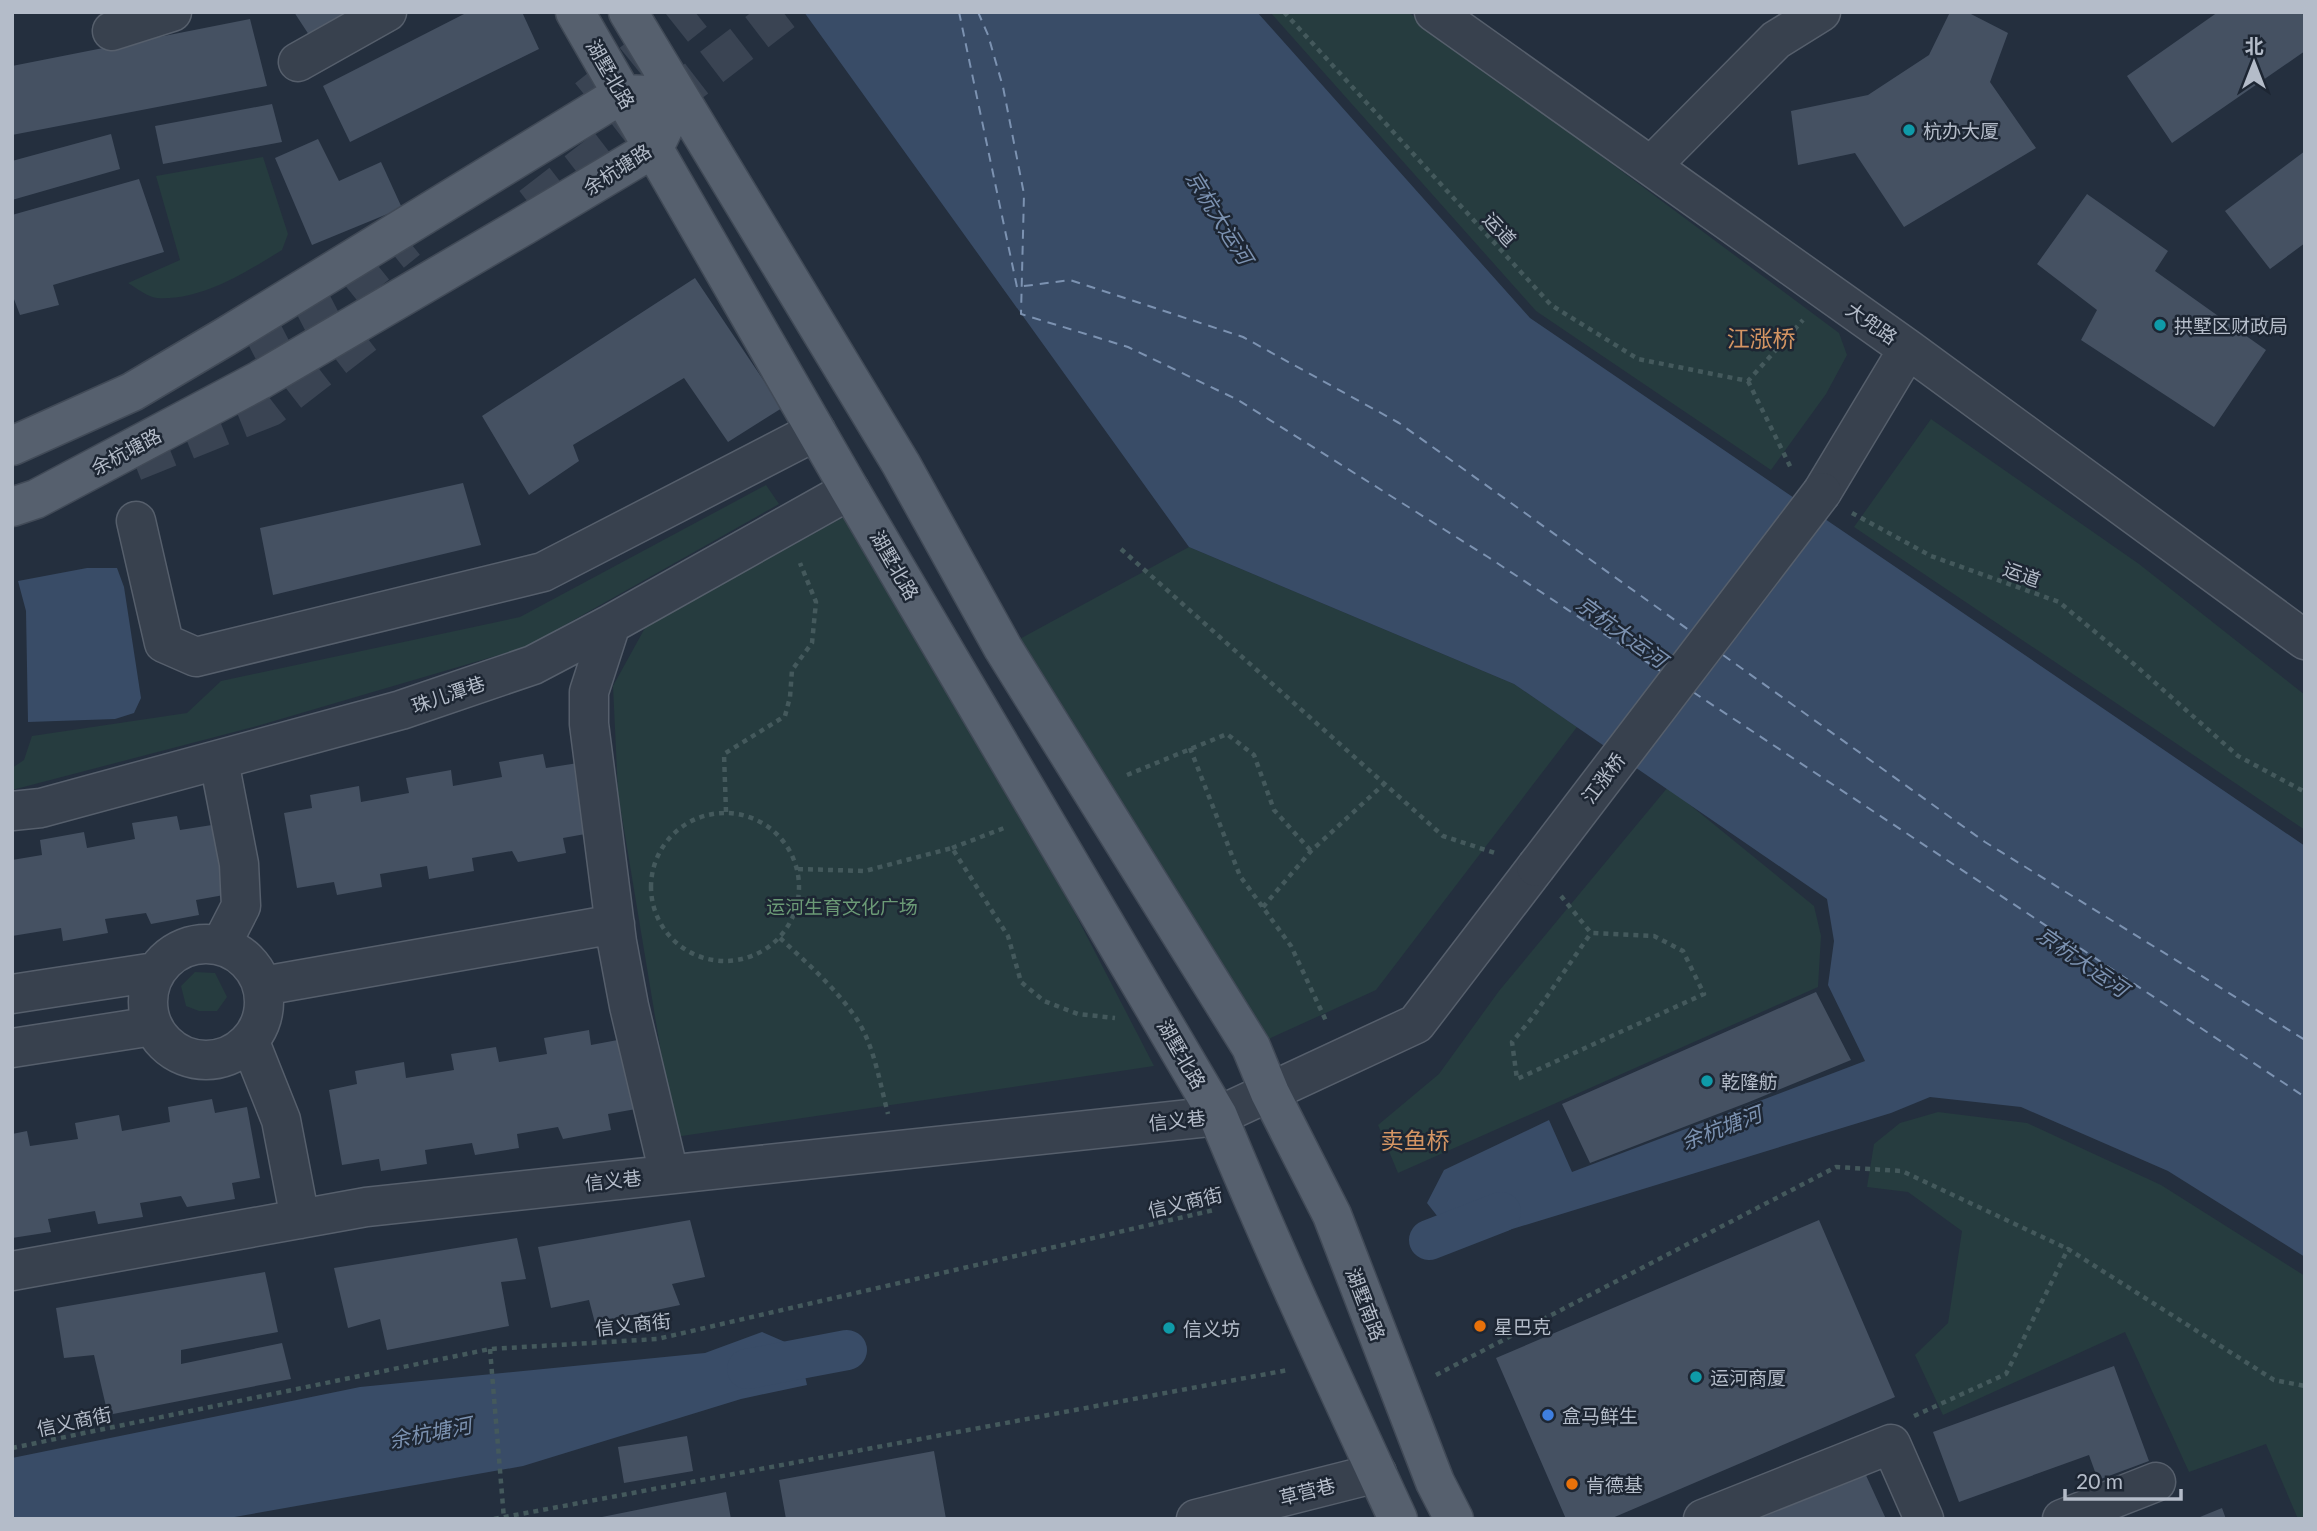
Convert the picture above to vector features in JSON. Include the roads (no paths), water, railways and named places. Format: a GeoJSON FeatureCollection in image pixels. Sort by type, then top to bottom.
{"type":"FeatureCollection","features":[{"type":"Feature","properties":{"kind":"main road","name":"湖墅北路"},"geometry":{"type":"LineString","coordinates":[[575,12],[850,490],[1218,1116]]}},
{"type":"Feature","properties":{"kind":"main road"},"geometry":{"type":"LineString","coordinates":[[628,12],[901,464],[1003,648],[1251,1047],[1270,1093]]}},
{"type":"Feature","properties":{"kind":"main road"},"geometry":{"type":"LineString","coordinates":[[12,446],[143,385],[622,94],[679,96]]}},
{"type":"Feature","properties":{"kind":"main road","name":"余杭塘路"},"geometry":{"type":"LineString","coordinates":[[12,507],[36,499],[260,380],[653,148],[679,96]]}},
{"type":"Feature","properties":{"kind":"main road","name":"湖墅南路"},"geometry":{"type":"LineString","coordinates":[[1270,1093],[1332,1215],[1436,1482],[1454,1519]]}},
{"type":"Feature","properties":{"kind":"main road"},"geometry":{"type":"LineString","coordinates":[[1218,1116],[1324,1363],[1398,1519]]}},
{"type":"Feature","properties":{"kind":"street"},"geometry":{"type":"LineString","coordinates":[[112,31],[172,12]]}},
{"type":"Feature","properties":{"kind":"street"},"geometry":{"type":"LineString","coordinates":[[298,62],[387,12]]}},
{"type":"Feature","properties":{"kind":"street","name":"大兜路"},"geometry":{"type":"LineString","coordinates":[[1434,12],[1908,349],[2305,640]]}},
{"type":"Feature","properties":{"kind":"street"},"geometry":{"type":"LineString","coordinates":[[1651,166],[1776,40],[1821,12]]}},
{"type":"Feature","properties":{"kind":"street","name":"江涨桥"},"geometry":{"type":"LineString","coordinates":[[1218,1116],[1416,1024],[1822,493],[1908,349]]}},
{"type":"Feature","properties":{"kind":"street"},"geometry":{"type":"LineString","coordinates":[[136,521],[164,643],[196,657],[543,572],[816,431]]}},
{"type":"Feature","properties":{"kind":"street","name":"珠儿潭巷"},"geometry":{"type":"LineString","coordinates":[[12,811],[41,808],[401,710],[533,665],[850,490]]}},
{"type":"Feature","properties":{"kind":"street"},"geometry":{"type":"LineString","coordinates":[[611,624],[589,692],[589,724],[615,924],[629,1006],[669,1174]]}},
{"type":"Feature","properties":{"kind":"street"},"geometry":{"type":"LineString","coordinates":[[219,761],[239,864],[241,906],[221,945]]}},
{"type":"Feature","properties":{"kind":"street"},"geometry":{"type":"LineString","coordinates":[[263,986],[615,924]]}},
{"type":"Feature","properties":{"kind":"street"},"geometry":{"type":"LineString","coordinates":[[201,943],[221,945],[240,954],[254,968],[263,986],[265,1006],[261,1026],[250,1042],[233,1054],[214,1060],[195,1059],[177,1053],[163,1042],[153,1026],[148,1009],[149,990],[155,972],[167,958],[183,948],[201,943]]}},
{"type":"Feature","properties":{"kind":"street"},"geometry":{"type":"LineString","coordinates":[[12,994],[155,972]]}},
{"type":"Feature","properties":{"kind":"street"},"geometry":{"type":"LineString","coordinates":[[12,1048],[153,1026]]}},
{"type":"Feature","properties":{"kind":"street"},"geometry":{"type":"LineString","coordinates":[[250,1042],[281,1119],[300,1219]]}},
{"type":"Feature","properties":{"kind":"street","name":"信义巷"},"geometry":{"type":"LineString","coordinates":[[12,1271],[366,1207],[1218,1116]]}},
{"type":"Feature","properties":{"kind":"street"},"geometry":{"type":"LineString","coordinates":[[1703,1519],[1891,1444],[1924,1519]]}},
{"type":"Feature","properties":{"kind":"street","name":"草营巷"},"geometry":{"type":"LineString","coordinates":[[1196,1519],[1377,1473]]}},
{"type":"Feature","properties":{"kind":"street"},"geometry":{"type":"LineString","coordinates":[[2062,1519],[2156,1482]]}},
{"type":"Feature","properties":{"kind":"water","name":"京杭大运河"},"geometry":{"type":"Polygon","coordinates":[[[804,12],[1257,12],[1530,318],[2305,846],[2305,1257],[2168,1171],[2021,1107],[1930,1097],[1891,1113],[1460,1245],[1427,1203],[1444,1170],[1549,1120],[1572,1172],[1865,1061],[1828,985],[1834,941],[1827,899],[1514,684],[1189,547],[804,12]]]}},
{"type":"Feature","properties":{"kind":"water"},"geometry":{"type":"Polygon","coordinates":[[[87,568],[117,568],[124,587],[141,698],[134,713],[115,719],[28,722],[26,611],[18,581],[87,568]]]}},
{"type":"Feature","properties":{"kind":"water"},"geometry":{"type":"Polygon","coordinates":[[[762,1332],[799,1348],[807,1385],[741,1399],[523,1466],[223,1519],[12,1519],[12,1458],[360,1387],[705,1353],[762,1332]]]}},
{"type":"Feature","properties":{"kind":"waterway","name":"余杭塘河"},"geometry":{"type":"LineString","coordinates":[[1429,1240],[1501,1212]]}},
{"type":"Feature","properties":{"kind":"waterway","name":"余杭塘河"},"geometry":{"type":"LineString","coordinates":[[747,1369],[847,1350]]}},
{"type":"Feature","properties":{"kind":"tunnel"},"geometry":{"type":"LineString","coordinates":[[587,98],[695,12]]}},
{"type":"Feature","properties":{"kind":"tunnel"},"geometry":{"type":"LineString","coordinates":[[531,206],[783,12]]}},
{"type":"Feature","properties":{"kind":"tunnel"},"geometry":{"type":"LineString","coordinates":[[247,342],[342,293],[408,240]]}},
{"type":"Feature","properties":{"kind":"tunnel"},"geometry":{"type":"LineString","coordinates":[[134,462],[271,407],[372,329]]}},
{"type":"Feature","properties":{"kind":"place","name":"杭办大厦"},"geometry":{"type":"Point","coordinates":[1909,130]}},
{"type":"Feature","properties":{"kind":"place","name":"拱墅区财政局"},"geometry":{"type":"Point","coordinates":[2160,325]}},
{"type":"Feature","properties":{"kind":"place","name":"乾隆舫"},"geometry":{"type":"Point","coordinates":[1707,1081]}},
{"type":"Feature","properties":{"kind":"place","name":"星巴克"},"geometry":{"type":"Point","coordinates":[1480,1326]}},
{"type":"Feature","properties":{"kind":"place","name":"信义坊"},"geometry":{"type":"Point","coordinates":[1169,1328]}},
{"type":"Feature","properties":{"kind":"place","name":"运河商厦"},"geometry":{"type":"Point","coordinates":[1696,1377]}},
{"type":"Feature","properties":{"kind":"place","name":"盒马鲜生"},"geometry":{"type":"Point","coordinates":[1548,1415]}},
{"type":"Feature","properties":{"kind":"place","name":"肯德基"},"geometry":{"type":"Point","coordinates":[1572,1484]}},
{"type":"Feature","properties":{"kind":"district","name":"江涨桥"},"geometry":{"type":"Point","coordinates":[1761,338]}},
{"type":"Feature","properties":{"kind":"district","name":"卖鱼桥"},"geometry":{"type":"Point","coordinates":[1415,1140]}},
{"type":"Feature","properties":{"kind":"park label","name":"运河生育文化广场"},"geometry":{"type":"Point","coordinates":[842,906]}}]}
